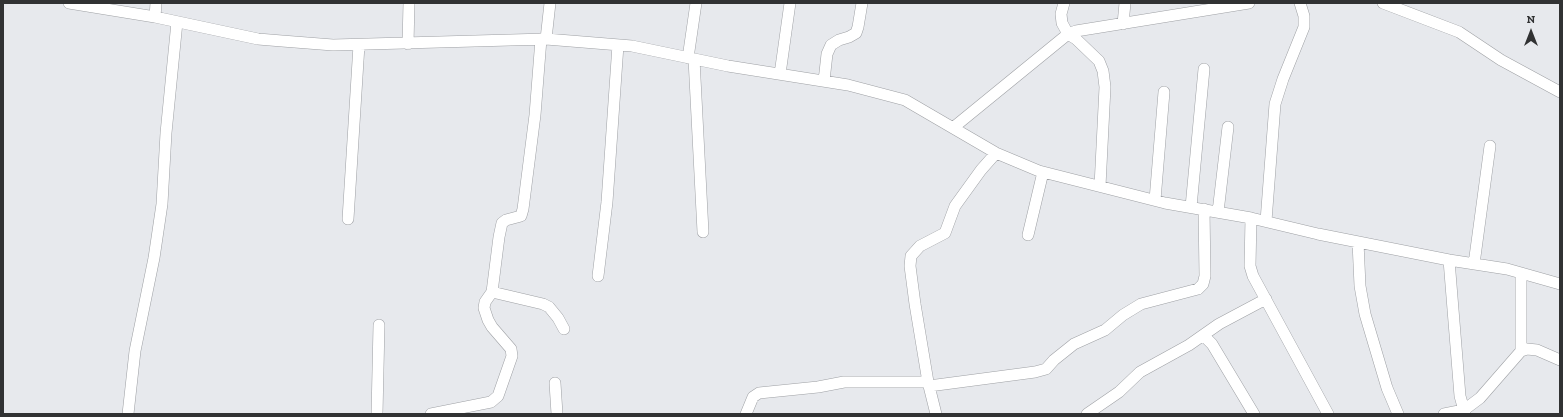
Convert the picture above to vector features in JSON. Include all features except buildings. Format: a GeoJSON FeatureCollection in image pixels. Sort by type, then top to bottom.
{"type":"FeatureCollection","features":[{"type":"Feature","properties":{"kind":"street"},"geometry":{"type":"LineString","coordinates":[[69,3],[155,17],[258,39],[333,45],[544,39],[632,46],[691,58],[848,85],[905,100],[954,127],[996,153],[1015,162],[1043,172],[1155,200],[1266,221],[1318,234],[1449,260],[1507,269],[1560,284]]}},
{"type":"Feature","properties":{"kind":"street"},"geometry":{"type":"LineString","coordinates":[[155,17],[156,3]]}},
{"type":"Feature","properties":{"kind":"street"},"geometry":{"type":"LineString","coordinates":[[408,44],[409,3]]}},
{"type":"Feature","properties":{"kind":"street"},"geometry":{"type":"LineString","coordinates":[[430,414],[491,402],[498,396],[512,356],[511,349],[492,327],[484,308],[485,302],[492,292],[502,223],[506,220],[521,216],[523,209],[544,39],[550,3]]}},
{"type":"Feature","properties":{"kind":"street"},"geometry":{"type":"LineString","coordinates":[[696,3],[691,58],[703,232]]}},
{"type":"Feature","properties":{"kind":"street"},"geometry":{"type":"LineString","coordinates":[[780,74],[790,3]]}},
{"type":"Feature","properties":{"kind":"street"},"geometry":{"type":"LineString","coordinates":[[824,81],[827,54],[831,45],[856,33],[862,3]]}},
{"type":"Feature","properties":{"kind":"street"},"geometry":{"type":"LineString","coordinates":[[1064,3],[1061,14],[1062,23],[1068,34],[1099,61],[1103,71],[1104,88],[1100,186]]}},
{"type":"Feature","properties":{"kind":"street"},"geometry":{"type":"LineString","coordinates":[[1123,24],[1125,3]]}},
{"type":"Feature","properties":{"kind":"street"},"geometry":{"type":"LineString","coordinates":[[954,127],[1068,34],[1076,31],[1123,24],[1213,6],[1249,3]]}},
{"type":"Feature","properties":{"kind":"street"},"geometry":{"type":"LineString","coordinates":[[1266,221],[1275,104],[1283,79],[1304,27],[1304,16],[1300,3]]}},
{"type":"Feature","properties":{"kind":"street"},"geometry":{"type":"LineString","coordinates":[[1383,3],[1459,32],[1501,60],[1560,92]]}},
{"type":"Feature","properties":{"kind":"street"},"geometry":{"type":"LineString","coordinates":[[128,414],[135,351],[154,258],[162,204],[166,133],[176,22]]}},
{"type":"Feature","properties":{"kind":"street"},"geometry":{"type":"LineString","coordinates":[[348,219],[359,45]]}},
{"type":"Feature","properties":{"kind":"street"},"geometry":{"type":"LineString","coordinates":[[598,276],[607,202],[618,45]]}},
{"type":"Feature","properties":{"kind":"street"},"geometry":{"type":"LineString","coordinates":[[1191,207],[1204,69]]}},
{"type":"Feature","properties":{"kind":"street"},"geometry":{"type":"LineString","coordinates":[[1155,200],[1164,92]]}},
{"type":"Feature","properties":{"kind":"street"},"geometry":{"type":"LineString","coordinates":[[1218,212],[1228,127]]}},
{"type":"Feature","properties":{"kind":"street"},"geometry":{"type":"LineString","coordinates":[[1474,264],[1490,146]]}},
{"type":"Feature","properties":{"kind":"street"},"geometry":{"type":"LineString","coordinates":[[936,414],[929,384],[915,304],[910,266],[911,256],[920,246],[945,233],[955,206],[981,170],[996,153]]}},
{"type":"Feature","properties":{"kind":"street"},"geometry":{"type":"LineString","coordinates":[[1028,235],[1043,172]]}},
{"type":"Feature","properties":{"kind":"street"},"geometry":{"type":"LineString","coordinates":[[746,414],[753,397],[759,393],[818,387],[844,382],[929,384],[1035,372],[1046,369],[1054,360],[1074,344],[1104,330],[1123,315],[1141,304],[1198,289],[1203,284],[1206,276],[1204,210]]}},
{"type":"Feature","properties":{"kind":"street"},"geometry":{"type":"LineString","coordinates":[[1251,218],[1250,266],[1253,276],[1328,414]]}},
{"type":"Feature","properties":{"kind":"street"},"geometry":{"type":"LineString","coordinates":[[1358,242],[1360,286],[1365,314],[1387,388],[1398,414]]}},
{"type":"Feature","properties":{"kind":"street"},"geometry":{"type":"LineString","coordinates":[[1449,260],[1460,396],[1465,412]]}},
{"type":"Feature","properties":{"kind":"street"},"geometry":{"type":"LineString","coordinates":[[1521,273],[1521,351]]}},
{"type":"Feature","properties":{"kind":"street"},"geometry":{"type":"LineString","coordinates":[[492,292],[543,304],[549,307],[558,318],[564,330]]}},
{"type":"Feature","properties":{"kind":"street"},"geometry":{"type":"LineString","coordinates":[[1087,414],[1119,392],[1140,372],[1204,336],[1220,324],[1266,299]]}},
{"type":"Feature","properties":{"kind":"street"},"geometry":{"type":"LineString","coordinates":[[377,414],[379,325]]}},
{"type":"Feature","properties":{"kind":"street"},"geometry":{"type":"LineString","coordinates":[[1204,336],[1212,344],[1254,414]]}},
{"type":"Feature","properties":{"kind":"street"},"geometry":{"type":"LineString","coordinates":[[1444,414],[1465,412],[1480,398],[1521,351],[1528,349],[1537,350],[1560,360]]}},
{"type":"Feature","properties":{"kind":"street"},"geometry":{"type":"LineString","coordinates":[[556,383],[557,414]]}}]}
